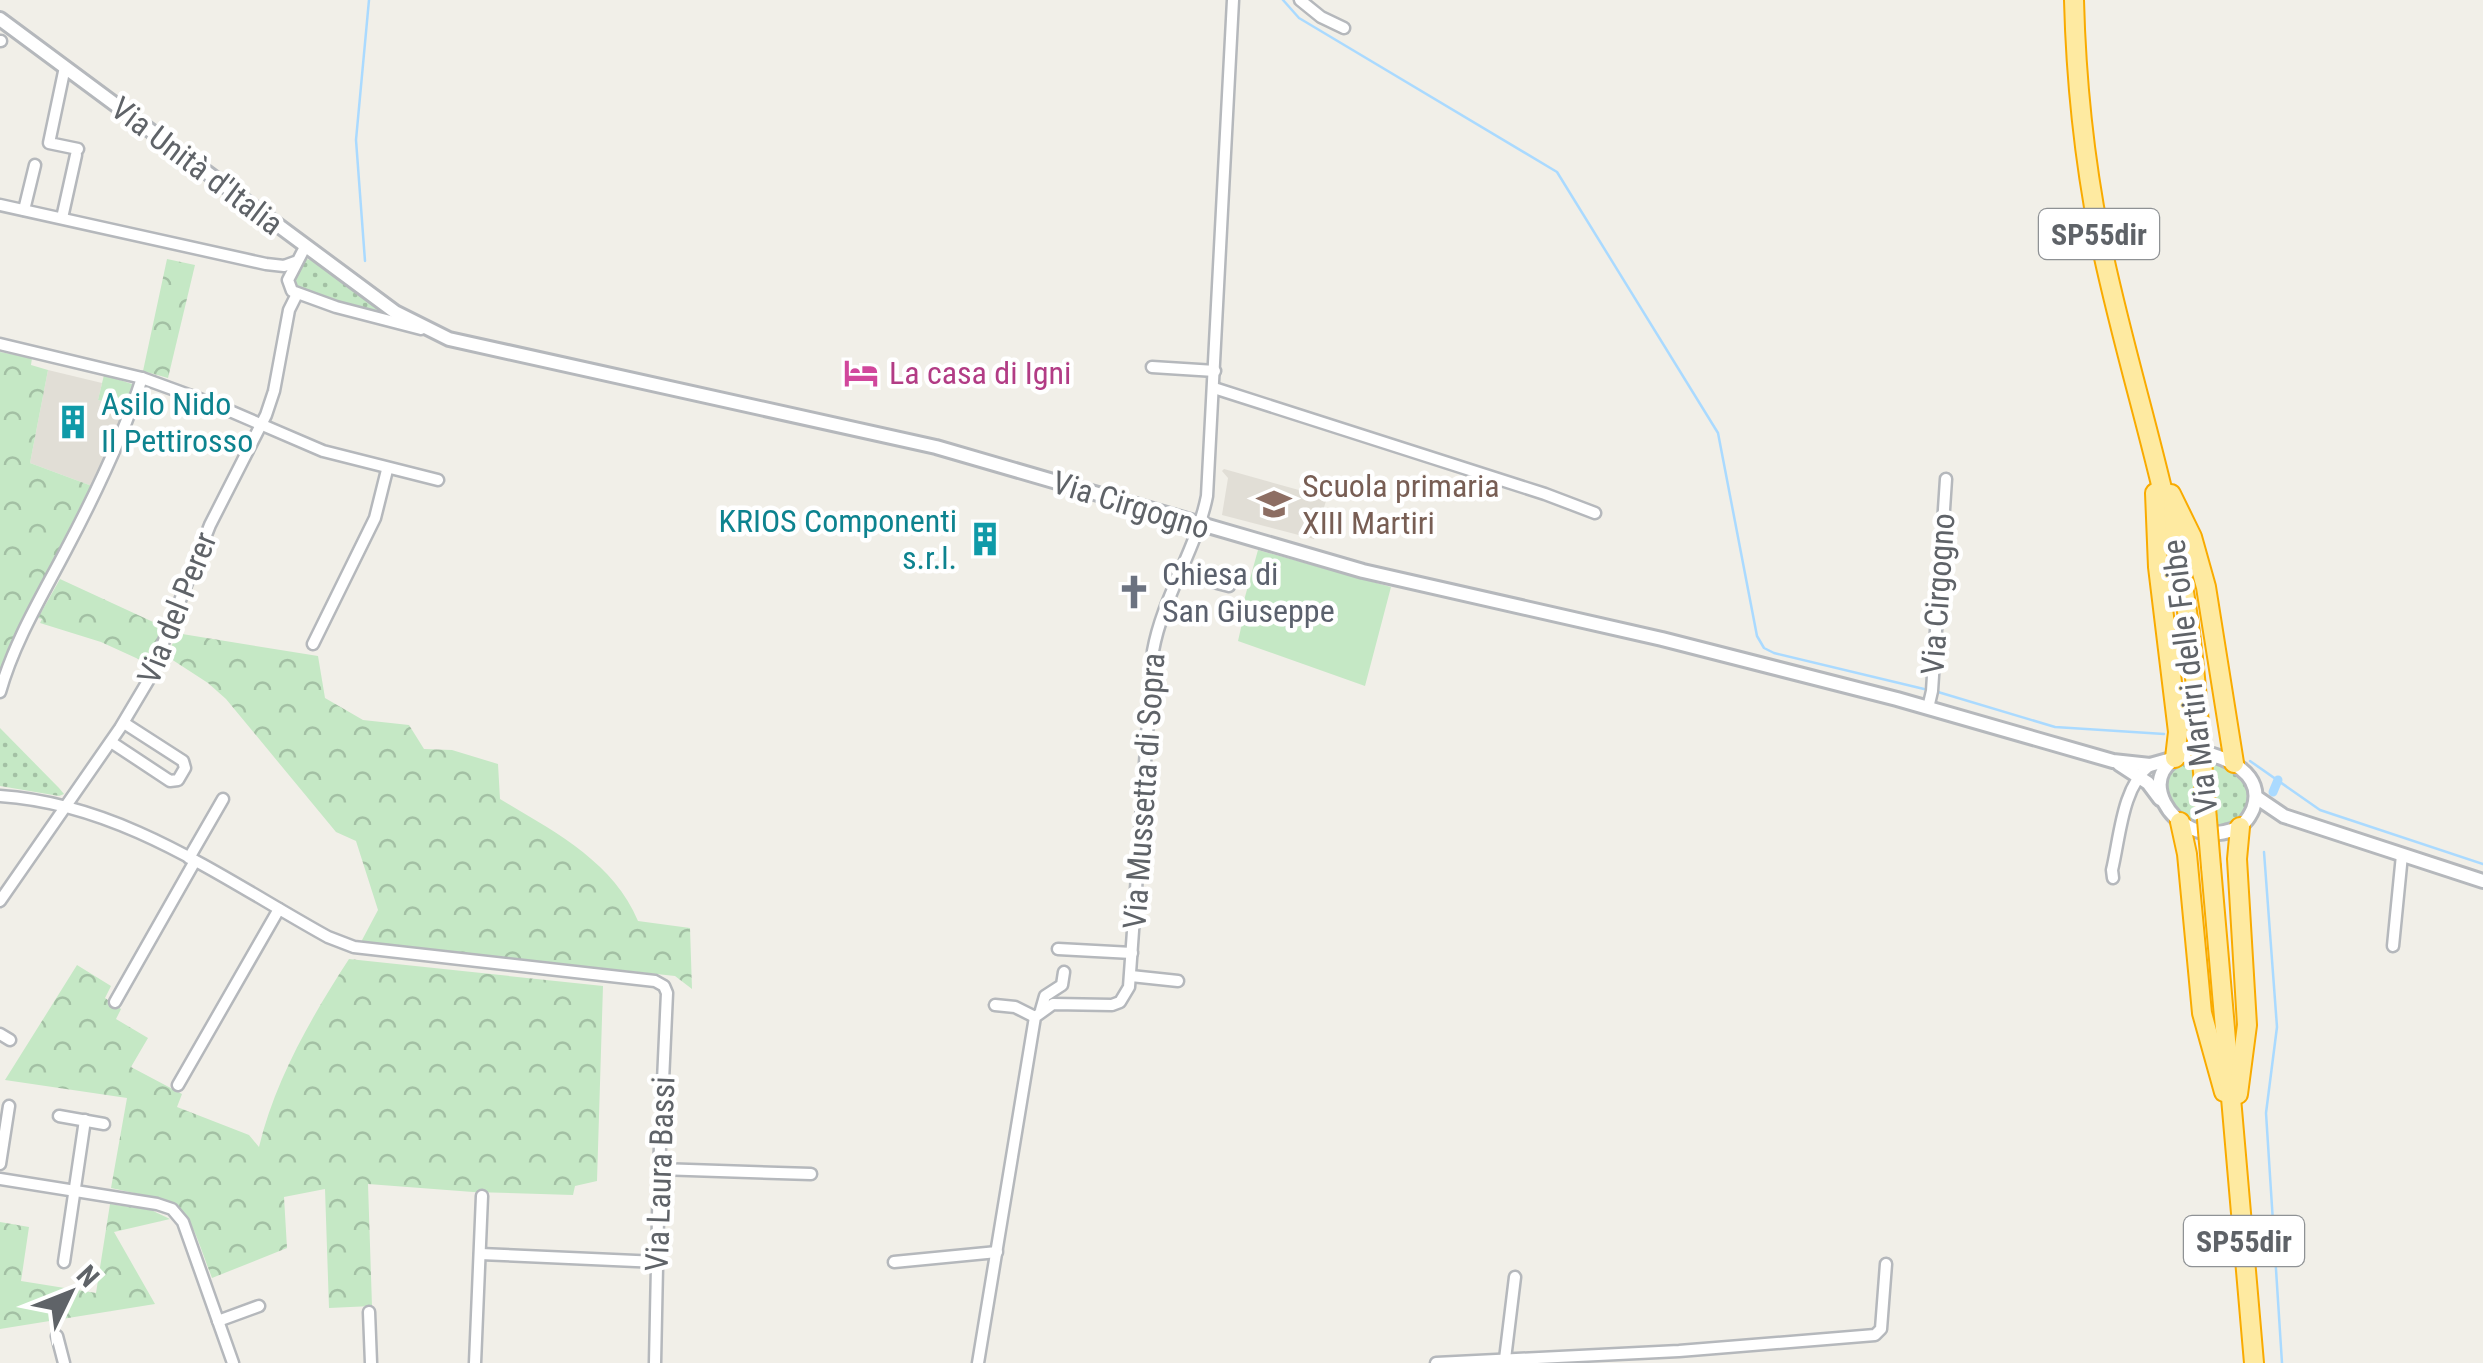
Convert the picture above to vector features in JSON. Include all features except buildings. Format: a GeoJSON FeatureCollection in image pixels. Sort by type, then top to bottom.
{"type":"FeatureCollection","features":[{"type":"Feature","properties":{"kind":"highway","name":"Via Martiri delle Foibe"},"geometry":{"type":"LineString","coordinates":[[2074,0],[2088,171],[2111,288],[2185,593],[2254,1363]]}},
{"type":"Feature","properties":{"kind":"highway"},"geometry":{"type":"LineString","coordinates":[[2155,462],[2156,546],[2178,732],[2176,758]]}},
{"type":"Feature","properties":{"kind":"highway"},"geometry":{"type":"LineString","coordinates":[[2155,462],[2185,520],[2202,570],[2234,764]]}},
{"type":"Feature","properties":{"kind":"highway"},"geometry":{"type":"LineString","coordinates":[[2180,822],[2187,854],[2202,1013],[2233,1119]]}},
{"type":"Feature","properties":{"kind":"highway"},"geometry":{"type":"LineString","coordinates":[[2233,1119],[2247,1025],[2237,860],[2244,824]]}},
{"type":"Feature","properties":{"kind":"street","name":"Via Mussetta di Sopra"},"geometry":{"type":"LineString","coordinates":[[996,1005],[1038,1014],[1054,1004],[1112,1005],[1125,996],[1131,976],[1150,674],[1158,623],[1200,526],[1207,496],[1233,0]]}},
{"type":"Feature","properties":{"kind":"street"},"geometry":{"type":"LineString","coordinates":[[1300,0],[1321,18],[1344,28]]}},
{"type":"Feature","properties":{"kind":"street","name":"Via Unità d'Italia"},"geometry":{"type":"LineString","coordinates":[[0,19],[395,312]]}},
{"type":"Feature","properties":{"kind":"street","name":"Via Unità d'Italia"},"geometry":{"type":"LineString","coordinates":[[62,218],[77,152],[49,142],[64,67]]}},
{"type":"Feature","properties":{"kind":"street"},"geometry":{"type":"LineString","coordinates":[[24,210],[34,165]]}},
{"type":"Feature","properties":{"kind":"street"},"geometry":{"type":"LineString","coordinates":[[0,205],[266,264],[284,266],[295,262]]}},
{"type":"Feature","properties":{"kind":"street","name":"Via del Perer"},"geometry":{"type":"LineString","coordinates":[[0,901],[124,723],[148,681],[210,525],[261,426],[274,391],[295,262],[305,247]]}},
{"type":"Feature","properties":{"kind":"street"},"geometry":{"type":"LineString","coordinates":[[266,264],[292,288],[427,330]]}},
{"type":"Feature","properties":{"kind":"street","name":"Via Cirgogno"},"geometry":{"type":"LineString","coordinates":[[395,312],[427,330],[500,351],[918,443],[1363,571],[1638,633],[2113,760],[2150,765],[2176,758]]}},
{"type":"Feature","properties":{"kind":"street"},"geometry":{"type":"LineString","coordinates":[[0,344],[142,378],[336,456],[438,480]]}},
{"type":"Feature","properties":{"kind":"street"},"geometry":{"type":"LineString","coordinates":[[1152,367],[1215,371]]}},
{"type":"Feature","properties":{"kind":"street"},"geometry":{"type":"LineString","coordinates":[[0,692],[34,609],[76,531],[142,378]]}},
{"type":"Feature","properties":{"kind":"street"},"geometry":{"type":"LineString","coordinates":[[1214,388],[1595,513]]}},
{"type":"Feature","properties":{"kind":"street"},"geometry":{"type":"LineString","coordinates":[[314,644],[375,518],[388,470]]}},
{"type":"Feature","properties":{"kind":"street","name":"Via Cirgogno"},"geometry":{"type":"LineString","coordinates":[[1928,708],[1946,479]]}},
{"type":"Feature","properties":{"kind":"street"},"geometry":{"type":"LineString","coordinates":[[1179,573],[1228,586]]}},
{"type":"Feature","properties":{"kind":"street"},"geometry":{"type":"LineString","coordinates":[[111,742],[170,781],[178,780],[185,768],[183,761],[124,723]]}},
{"type":"Feature","properties":{"kind":"street"},"geometry":{"type":"LineString","coordinates":[[2284,816],[2256,797],[2246,772],[2213,754],[2198,752],[2176,758],[2160,779],[2161,801],[2180,822],[2214,833],[2272,815],[2284,816],[2483,881]]}},
{"type":"Feature","properties":{"kind":"street","name":"Via Cirgogno"},"geometry":{"type":"LineString","coordinates":[[2113,760],[2138,775],[2161,801]]}},
{"type":"Feature","properties":{"kind":"street","name":"Via Cirgogno"},"geometry":{"type":"LineString","coordinates":[[2138,775],[2150,765]]}},
{"type":"Feature","properties":{"kind":"street"},"geometry":{"type":"LineString","coordinates":[[2113,878],[2138,775]]}},
{"type":"Feature","properties":{"kind":"street"},"geometry":{"type":"LineString","coordinates":[[0,796],[30,798],[120,823],[279,910],[178,1085]]}},
{"type":"Feature","properties":{"kind":"street"},"geometry":{"type":"LineString","coordinates":[[2244,824],[2256,797]]}},
{"type":"Feature","properties":{"kind":"street"},"geometry":{"type":"LineString","coordinates":[[115,1002],[223,799]]}},
{"type":"Feature","properties":{"kind":"street"},"geometry":{"type":"LineString","coordinates":[[2393,946],[2402,855]]}},
{"type":"Feature","properties":{"kind":"street","name":"Via Laura Bassi"},"geometry":{"type":"LineString","coordinates":[[279,910],[354,948],[655,980],[664,986],[667,993],[655,1363]]}},
{"type":"Feature","properties":{"kind":"street","name":"Via Mussetta di Sopra"},"geometry":{"type":"LineString","coordinates":[[1058,949],[1132,953]]}},
{"type":"Feature","properties":{"kind":"street"},"geometry":{"type":"LineString","coordinates":[[978,1363],[1038,1014],[1045,996],[1062,986],[1064,972]]}},
{"type":"Feature","properties":{"kind":"street","name":"Via Mussetta di Sopra"},"geometry":{"type":"LineString","coordinates":[[1131,976],[1178,982]]}},
{"type":"Feature","properties":{"kind":"street"},"geometry":{"type":"LineString","coordinates":[[0,1164],[10,1106]]}},
{"type":"Feature","properties":{"kind":"street"},"geometry":{"type":"LineString","coordinates":[[59,1116],[104,1124]]}},
{"type":"Feature","properties":{"kind":"street"},"geometry":{"type":"LineString","coordinates":[[64,1262],[85,1120]]}},
{"type":"Feature","properties":{"kind":"street"},"geometry":{"type":"LineString","coordinates":[[659,1169],[811,1174]]}},
{"type":"Feature","properties":{"kind":"street"},"geometry":{"type":"LineString","coordinates":[[0,1179],[157,1204],[176,1213],[183,1222],[233,1363]]}},
{"type":"Feature","properties":{"kind":"street"},"geometry":{"type":"LineString","coordinates":[[475,1363],[482,1196]]}},
{"type":"Feature","properties":{"kind":"street"},"geometry":{"type":"LineString","coordinates":[[894,1262],[997,1252]]}},
{"type":"Feature","properties":{"kind":"street"},"geometry":{"type":"LineString","coordinates":[[480,1254],[658,1262]]}},
{"type":"Feature","properties":{"kind":"street"},"geometry":{"type":"LineString","coordinates":[[1436,1363],[1679,1351],[1876,1335],[1882,1328],[1886,1264]]}},
{"type":"Feature","properties":{"kind":"street"},"geometry":{"type":"LineString","coordinates":[[1506,1359],[1515,1276]]}},
{"type":"Feature","properties":{"kind":"street"},"geometry":{"type":"LineString","coordinates":[[218,1321],[259,1306]]}},
{"type":"Feature","properties":{"kind":"street"},"geometry":{"type":"LineString","coordinates":[[369,1312],[371,1363]]}},
{"type":"Feature","properties":{"kind":"street"},"geometry":{"type":"LineString","coordinates":[[57,1336],[64,1363]]}},
{"type":"Feature","properties":{"kind":"shaded area"},"geometry":{"type":"Polygon","coordinates":[[[48,370],[102,383],[98,400],[128,407],[92,486],[30,463],[48,370]]]}},
{"type":"Feature","properties":{"kind":"shaded area","name":"Scuola primaria XIII Martiri"},"geometry":{"type":"Polygon","coordinates":[[[1224,469],[1324,497],[1314,539],[1222,515],[1228,478],[1224,469]]]}},
{"type":"Feature","properties":{"kind":"green space"},"geometry":{"type":"Polygon","coordinates":[[[167,259],[195,265],[168,378],[143,371],[167,259]]]}},
{"type":"Feature","properties":{"kind":"green space"},"geometry":{"type":"Polygon","coordinates":[[[306,259],[390,316],[378,316],[297,289],[295,279],[306,259]]]}},
{"type":"Feature","properties":{"kind":"green space"},"geometry":{"type":"Polygon","coordinates":[[[0,352],[32,358],[31,365],[48,370],[30,463],[92,486],[27,610],[0,674],[0,352]]]}},
{"type":"Feature","properties":{"kind":"green space"},"geometry":{"type":"Polygon","coordinates":[[[104,375],[132,384],[128,407],[98,400],[104,375]]]}},
{"type":"Feature","properties":{"kind":"green space"},"geometry":{"type":"Polygon","coordinates":[[[1258,550],[1391,587],[1365,686],[1238,641],[1246,606],[1243,604],[1258,550]]]}},
{"type":"Feature","properties":{"kind":"green space"},"geometry":{"type":"Polygon","coordinates":[[[60,579],[164,627],[147,663],[101,642],[40,623],[42,619],[38,618],[60,579]]]}},
{"type":"Feature","properties":{"kind":"green space"},"geometry":{"type":"Polygon","coordinates":[[[176,633],[318,656],[325,698],[363,720],[409,725],[424,749],[452,750],[498,764],[500,799],[597,864],[627,900],[638,921],[690,928],[692,989],[675,976],[361,942],[378,910],[356,841],[336,832],[226,699],[168,657],[176,633]]]}},
{"type":"Feature","properties":{"kind":"green space"},"geometry":{"type":"Polygon","coordinates":[[[0,728],[64,794],[0,786],[0,728]]]}},
{"type":"Feature","properties":{"kind":"green space"},"geometry":{"type":"Polygon","coordinates":[[[2192,758],[2230,769],[2248,786],[2246,812],[2237,821],[2228,826],[2208,826],[2169,803],[2170,775],[2192,758]]]}},
{"type":"Feature","properties":{"kind":"green space"},"geometry":{"type":"Polygon","coordinates":[[[349,959],[603,986],[597,1181],[575,1186],[573,1195],[368,1184],[372,1306],[329,1308],[325,1189],[284,1197],[287,1248],[212,1278],[196,1234],[181,1211],[157,1199],[111,1188],[127,1098],[5,1080],[77,965],[111,986],[105,998],[121,1009],[116,1019],[148,1038],[131,1067],[182,1094],[177,1107],[249,1135],[259,1147],[296,1049],[349,959]]]}},
{"type":"Feature","properties":{"kind":"green space"},"geometry":{"type":"Polygon","coordinates":[[[110,1204],[151,1210],[170,1219],[114,1232],[155,1304],[0,1329],[0,1222],[29,1227],[21,1281],[96,1293],[110,1204]]]}},
{"type":"Feature","properties":{"kind":"waterway"},"geometry":{"type":"LineString","coordinates":[[365,261],[356,140],[369,0]]}},
{"type":"Feature","properties":{"kind":"waterway"},"geometry":{"type":"LineString","coordinates":[[1283,0],[1299,18],[1557,172],[1718,433],[1757,636],[1764,648],[1924,689]]}},
{"type":"Feature","properties":{"kind":"waterway"},"geometry":{"type":"LineString","coordinates":[[1938,692],[2055,727],[2164,734]]}},
{"type":"Feature","properties":{"kind":"waterway"},"geometry":{"type":"LineString","coordinates":[[2250,761],[2320,810],[2483,864]]}},
{"type":"Feature","properties":{"kind":"waterway"},"geometry":{"type":"LineString","coordinates":[[2273,792],[2278,780]]}},
{"type":"Feature","properties":{"kind":"waterway"},"geometry":{"type":"LineString","coordinates":[[2264,852],[2277,1027],[2266,1113],[2282,1363]]}},
{"type":"Feature","properties":{"kind":"place","name":"La casa di Igni"},"geometry":{"type":"Point","coordinates":[861,373]}},
{"type":"Feature","properties":{"kind":"place","name":"Asilo Nido Il Pettirosso"},"geometry":{"type":"Point","coordinates":[73,422]}},
{"type":"Feature","properties":{"kind":"place","name":"Scuola primaria XIII Martiri"},"geometry":{"type":"Point","coordinates":[1274,504]}},
{"type":"Feature","properties":{"kind":"place","name":"KRIOS Componenti s.r.l."},"geometry":{"type":"Point","coordinates":[985,539]}},
{"type":"Feature","properties":{"kind":"place","name":"Chiesa di San Giuseppe"},"geometry":{"type":"Point","coordinates":[1134,592]}}]}
